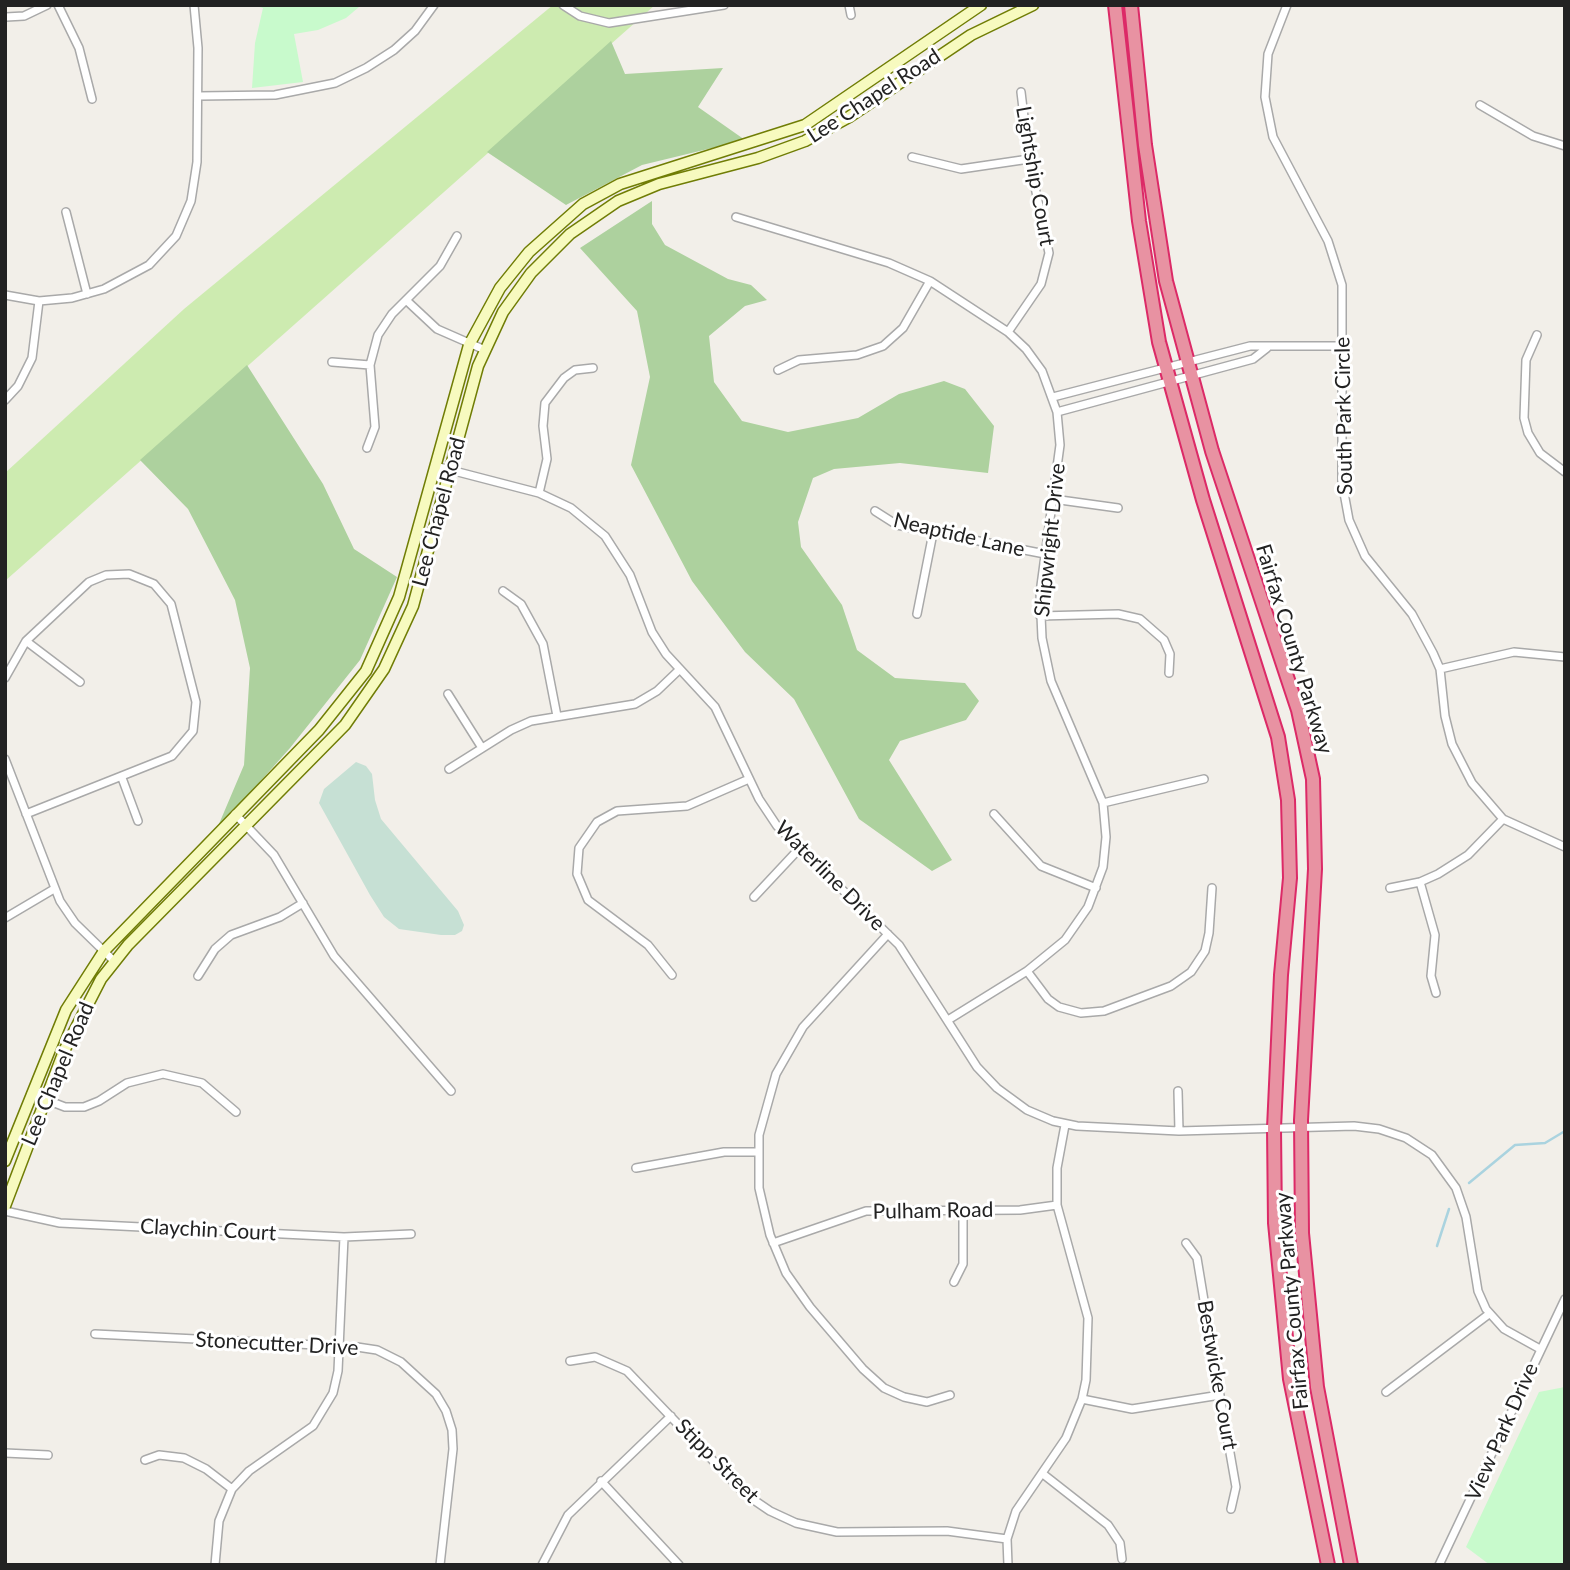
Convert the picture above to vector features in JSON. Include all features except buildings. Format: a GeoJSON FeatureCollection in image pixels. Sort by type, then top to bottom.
{"type":"FeatureCollection","features":[{"type":"Feature","properties":{"kind":"highway","name":"Fairfax County Parkway"},"geometry":{"type":"LineString","coordinates":[[1131,5],[1152,196],[1166,281],[1190,376],[1297,710],[1313,779],[1315,869],[1301,1127],[1301,1208],[1310,1330],[1326,1442],[1351,1565]]}},
{"type":"Feature","properties":{"kind":"highway","name":"Fairfax County Parkway"},"geometry":{"type":"LineString","coordinates":[[1115,10],[1139,221],[1165,367],[1278,737],[1288,800],[1290,878],[1280,975],[1274,1128],[1275,1223],[1284,1334],[1295,1413],[1328,1565]]}},
{"type":"Feature","properties":{"kind":"main road","name":"Lee Chapel Road"},"geometry":{"type":"LineString","coordinates":[[5,1161],[66,1010],[104,951],[319,730],[366,671],[399,597],[469,345],[486,310],[511,272],[547,233],[583,204],[620,184],[655,170],[754,143],[805,125],[828,112],[964,10],[981,5]]}},
{"type":"Feature","properties":{"kind":"main road","name":"Lee Chapel Road"},"geometry":{"type":"LineString","coordinates":[[5,1208],[81,1012],[115,962],[345,725],[384,669],[413,606],[485,350],[503,312],[520,287],[556,246],[585,222],[637,192],[758,158],[823,132],[971,35],[1033,5]]}},
{"type":"Feature","properties":{"kind":"main road"},"geometry":{"type":"LineString","coordinates":[[754,143],[758,158]]}},
{"type":"Feature","properties":{"kind":"street"},"geometry":{"type":"LineString","coordinates":[[6,16],[24,16],[47,5]]}},
{"type":"Feature","properties":{"kind":"street"},"geometry":{"type":"LineString","coordinates":[[58,5],[79,48],[92,99]]}},
{"type":"Feature","properties":{"kind":"street"},"geometry":{"type":"LineString","coordinates":[[5,295],[39,301],[87,294],[117,283],[149,265],[164,252],[181,229],[195,179],[198,96],[194,5]]}},
{"type":"Feature","properties":{"kind":"street"},"geometry":{"type":"LineString","coordinates":[[198,96],[275,95],[335,83],[394,50],[415,31],[434,5]]}},
{"type":"Feature","properties":{"kind":"street"},"geometry":{"type":"LineString","coordinates":[[562,5],[580,16],[609,23],[724,5]]}},
{"type":"Feature","properties":{"kind":"street"},"geometry":{"type":"LineString","coordinates":[[849,5],[851,15]]}},
{"type":"Feature","properties":{"kind":"street","name":"South Park Circle"},"geometry":{"type":"LineString","coordinates":[[1287,5],[1268,54],[1265,76],[1267,117],[1278,150],[1319,221],[1336,262],[1343,307],[1342,482],[1349,520],[1365,556],[1412,614],[1440,669],[1444,716],[1457,757],[1476,789],[1503,819],[1565,847]]}},
{"type":"Feature","properties":{"kind":"street","name":"Lightship Court"},"geometry":{"type":"LineString","coordinates":[[1008,332],[1041,284],[1049,262],[1048,243],[1029,159],[1021,92]]}},
{"type":"Feature","properties":{"kind":"street"},"geometry":{"type":"LineString","coordinates":[[1480,105],[1533,136],[1565,146]]}},
{"type":"Feature","properties":{"kind":"street"},"geometry":{"type":"LineString","coordinates":[[912,157],[961,169],[1029,159]]}},
{"type":"Feature","properties":{"kind":"street"},"geometry":{"type":"LineString","coordinates":[[66,212],[87,294]]}},
{"type":"Feature","properties":{"kind":"street","name":"Shipwright Drive"},"geometry":{"type":"LineString","coordinates":[[736,217],[889,263],[930,281],[1008,332],[1034,358],[1053,397],[1057,412],[1060,445],[1045,554],[1040,616],[1042,645],[1051,681],[1103,803],[1105,852],[1096,888],[1073,931],[1027,971],[948,1020]]}},
{"type":"Feature","properties":{"kind":"street"},"geometry":{"type":"LineString","coordinates":[[367,448],[375,427],[370,365],[382,327],[440,266],[457,236]]}},
{"type":"Feature","properties":{"kind":"street"},"geometry":{"type":"LineString","coordinates":[[778,370],[799,360],[861,355],[883,346],[903,328],[930,281]]}},
{"type":"Feature","properties":{"kind":"street"},"geometry":{"type":"LineString","coordinates":[[406,300],[437,329],[485,350]]}},
{"type":"Feature","properties":{"kind":"street"},"geometry":{"type":"LineString","coordinates":[[5,400],[18,386],[32,358],[37,340],[39,301]]}},
{"type":"Feature","properties":{"kind":"street"},"geometry":{"type":"LineString","coordinates":[[1537,335],[1525,360],[1524,418],[1528,433],[1540,453],[1565,472]]}},
{"type":"Feature","properties":{"kind":"street"},"geometry":{"type":"LineString","coordinates":[[1053,397],[1250,346],[1342,346]]}},
{"type":"Feature","properties":{"kind":"street"},"geometry":{"type":"LineString","coordinates":[[1057,412],[1253,359],[1267,348]]}},
{"type":"Feature","properties":{"kind":"street"},"geometry":{"type":"LineString","coordinates":[[332,362],[370,365]]}},
{"type":"Feature","properties":{"kind":"street"},"geometry":{"type":"LineString","coordinates":[[539,493],[547,459],[542,426],[545,403],[564,378],[575,370],[593,368]]}},
{"type":"Feature","properties":{"kind":"street","name":"Waterline Drive"},"geometry":{"type":"LineString","coordinates":[[435,466],[539,493],[581,515],[611,544],[631,576],[652,632],[680,669],[715,707],[749,779],[777,826],[888,934],[911,962],[977,1067],[997,1088],[1027,1110],[1065,1125],[1179,1131],[1301,1127],[1379,1129],[1406,1138],[1432,1155],[1449,1175],[1461,1200],[1478,1291],[1489,1314]]}},
{"type":"Feature","properties":{"kind":"street"},"geometry":{"type":"LineString","coordinates":[[1053,499],[1118,508]]}},
{"type":"Feature","properties":{"kind":"street","name":"Neaptide Lane"},"geometry":{"type":"LineString","coordinates":[[875,511],[891,523],[1045,554]]}},
{"type":"Feature","properties":{"kind":"street"},"geometry":{"type":"LineString","coordinates":[[917,614],[933,533]]}},
{"type":"Feature","properties":{"kind":"street"},"geometry":{"type":"LineString","coordinates":[[5,678],[26,641],[89,582],[106,575],[141,577],[159,588],[168,598],[175,615],[192,685],[196,719],[189,740],[177,752],[122,778],[26,814]]}},
{"type":"Feature","properties":{"kind":"street"},"geometry":{"type":"LineString","coordinates":[[503,591],[521,604],[543,644],[557,716]]}},
{"type":"Feature","properties":{"kind":"street"},"geometry":{"type":"LineString","coordinates":[[1040,616],[1118,614],[1140,619],[1156,630],[1168,648],[1169,673]]}},
{"type":"Feature","properties":{"kind":"street"},"geometry":{"type":"LineString","coordinates":[[26,641],[80,682]]}},
{"type":"Feature","properties":{"kind":"street"},"geometry":{"type":"LineString","coordinates":[[1440,669],[1514,652],[1565,657]]}},
{"type":"Feature","properties":{"kind":"street"},"geometry":{"type":"LineString","coordinates":[[449,769],[523,724],[635,704],[657,691],[680,669]]}},
{"type":"Feature","properties":{"kind":"street"},"geometry":{"type":"LineString","coordinates":[[448,694],[482,748]]}},
{"type":"Feature","properties":{"kind":"street"},"geometry":{"type":"LineString","coordinates":[[5,760],[54,889],[75,923],[115,962]]}},
{"type":"Feature","properties":{"kind":"street"},"geometry":{"type":"LineString","coordinates":[[122,778],[138,821]]}},
{"type":"Feature","properties":{"kind":"street"},"geometry":{"type":"LineString","coordinates":[[672,975],[648,945],[588,900],[577,874],[579,848],[588,831],[608,815],[627,809],[687,806],[749,779]]}},
{"type":"Feature","properties":{"kind":"street"},"geometry":{"type":"LineString","coordinates":[[1103,803],[1204,779]]}},
{"type":"Feature","properties":{"kind":"street"},"geometry":{"type":"LineString","coordinates":[[235,814],[274,855],[334,956],[452,1091]]}},
{"type":"Feature","properties":{"kind":"street"},"geometry":{"type":"LineString","coordinates":[[994,814],[1041,866],[1096,888]]}},
{"type":"Feature","properties":{"kind":"street"},"geometry":{"type":"LineString","coordinates":[[1390,888],[1420,882],[1468,855],[1503,819]]}},
{"type":"Feature","properties":{"kind":"street"},"geometry":{"type":"LineString","coordinates":[[754,897],[798,849]]}},
{"type":"Feature","properties":{"kind":"street"},"geometry":{"type":"LineString","coordinates":[[1420,882],[1435,934],[1431,976],[1436,993]]}},
{"type":"Feature","properties":{"kind":"street"},"geometry":{"type":"LineString","coordinates":[[1027,971],[1048,999],[1059,1007],[1081,1013],[1104,1011],[1171,986],[1191,972],[1205,951],[1212,888]]}},
{"type":"Feature","properties":{"kind":"street"},"geometry":{"type":"LineString","coordinates":[[5,918],[54,889]]}},
{"type":"Feature","properties":{"kind":"street"},"geometry":{"type":"LineString","coordinates":[[198,976],[215,949],[231,934],[280,917],[303,903]]}},
{"type":"Feature","properties":{"kind":"street"},"geometry":{"type":"LineString","coordinates":[[888,934],[818,1008],[789,1049],[768,1097],[758,1152],[759,1188],[773,1243],[800,1294],[874,1380],[893,1393],[916,1401],[939,1400],[950,1395]]}},
{"type":"Feature","properties":{"kind":"street"},"geometry":{"type":"LineString","coordinates":[[31,1094],[65,1107],[84,1107],[127,1083],[163,1074],[202,1083],[236,1112]]}},
{"type":"Feature","properties":{"kind":"street"},"geometry":{"type":"LineString","coordinates":[[1178,1091],[1179,1131]]}},
{"type":"Feature","properties":{"kind":"street"},"geometry":{"type":"LineString","coordinates":[[1008,1565],[1007,1539],[1020,1504],[1066,1438],[1082,1399],[1089,1357],[1088,1318],[1057,1205],[1057,1168],[1065,1125]]}},
{"type":"Feature","properties":{"kind":"street"},"geometry":{"type":"LineString","coordinates":[[636,1168],[724,1152],[758,1152]]}},
{"type":"Feature","properties":{"kind":"street","name":"Pulham Road"},"geometry":{"type":"LineString","coordinates":[[773,1243],[866,1211],[1020,1210],[1057,1205]]}},
{"type":"Feature","properties":{"kind":"street","name":"Claychin Court"},"geometry":{"type":"LineString","coordinates":[[5,1208],[60,1223],[344,1237],[411,1234]]}},
{"type":"Feature","properties":{"kind":"street"},"geometry":{"type":"LineString","coordinates":[[954,1282],[963,1264],[963,1210]]}},
{"type":"Feature","properties":{"kind":"street"},"geometry":{"type":"LineString","coordinates":[[215,1565],[219,1521],[232,1489],[249,1471],[300,1437],[318,1420],[334,1393],[344,1237]]}},
{"type":"Feature","properties":{"kind":"street","name":"Bestwicke Court"},"geometry":{"type":"LineString","coordinates":[[1186,1243],[1197,1258],[1236,1487],[1231,1509]]}},
{"type":"Feature","properties":{"kind":"street","name":"View Park Drive"},"geometry":{"type":"LineString","coordinates":[[1439,1565],[1539,1349],[1565,1300]]}},
{"type":"Feature","properties":{"kind":"street"},"geometry":{"type":"LineString","coordinates":[[1387,1392],[1489,1314],[1504,1329],[1539,1349]]}},
{"type":"Feature","properties":{"kind":"street","name":"Stonecutter Drive"},"geometry":{"type":"LineString","coordinates":[[95,1334],[367,1348],[393,1357],[430,1387],[446,1411],[453,1449],[440,1565]]}},
{"type":"Feature","properties":{"kind":"street","name":"Stipp Street"},"geometry":{"type":"LineString","coordinates":[[570,1361],[595,1357],[619,1366],[635,1378],[745,1494],[770,1511],[796,1523],[837,1532],[947,1531],[1007,1539]]}},
{"type":"Feature","properties":{"kind":"street"},"geometry":{"type":"LineString","coordinates":[[1082,1399],[1132,1409],[1220,1395]]}},
{"type":"Feature","properties":{"kind":"street"},"geometry":{"type":"LineString","coordinates":[[542,1565],[568,1515],[671,1416]]}},
{"type":"Feature","properties":{"kind":"street"},"geometry":{"type":"LineString","coordinates":[[5,1453],[48,1455]]}},
{"type":"Feature","properties":{"kind":"street"},"geometry":{"type":"LineString","coordinates":[[145,1460],[159,1455],[184,1458],[205,1469],[232,1489]]}},
{"type":"Feature","properties":{"kind":"street"},"geometry":{"type":"LineString","coordinates":[[1043,1474],[1108,1525],[1120,1543],[1122,1559]]}},
{"type":"Feature","properties":{"kind":"street"},"geometry":{"type":"LineString","coordinates":[[601,1481],[679,1565]]}},
{"type":"Feature","properties":{"kind":"green space"},"geometry":{"type":"Polygon","coordinates":[[[252,5],[359,7],[346,18],[318,30],[294,34],[303,82],[252,88],[255,43],[263,8],[252,5]]]}},
{"type":"Feature","properties":{"kind":"green space"},"geometry":{"type":"Polygon","coordinates":[[[553,5],[655,5],[5,581],[5,473],[184,309],[553,5]]]}},
{"type":"Feature","properties":{"kind":"green space"},"geometry":{"type":"Polygon","coordinates":[[[611,41],[625,74],[723,68],[698,107],[745,140],[642,165],[566,205],[487,152],[611,41]]]}},
{"type":"Feature","properties":{"kind":"green space"},"geometry":{"type":"Polygon","coordinates":[[[652,201],[652,224],[665,245],[728,279],[751,285],[767,300],[745,306],[709,336],[714,382],[742,421],[788,432],[858,418],[899,394],[944,381],[965,389],[994,426],[988,473],[900,463],[834,469],[813,478],[798,522],[801,547],[842,605],[857,650],[895,678],[965,683],[979,701],[966,720],[900,741],[889,760],[952,860],[932,871],[859,819],[794,699],[745,652],[692,581],[631,465],[650,377],[637,311],[580,248],[652,201]]]}},
{"type":"Feature","properties":{"kind":"green space"},"geometry":{"type":"Polygon","coordinates":[[[247,365],[323,484],[354,549],[397,577],[360,660],[290,748],[216,831],[244,765],[250,668],[235,600],[188,509],[140,460],[247,365]]]}},
{"type":"Feature","properties":{"kind":"green space"},"geometry":{"type":"Polygon","coordinates":[[[356,762],[366,766],[372,774],[375,800],[381,819],[458,911],[464,925],[462,931],[455,935],[441,935],[399,929],[384,917],[370,895],[319,803],[324,789],[356,762]]]}},
{"type":"Feature","properties":{"kind":"green space"},"geometry":{"type":"Polygon","coordinates":[[[1565,1387],[1565,1565],[1490,1565],[1466,1547],[1539,1392],[1565,1387]]]}},
{"type":"Feature","properties":{"kind":"waterway"},"geometry":{"type":"LineString","coordinates":[[1469,1183],[1515,1145],[1545,1143],[1565,1131]]}},
{"type":"Feature","properties":{"kind":"waterway"},"geometry":{"type":"LineString","coordinates":[[1437,1246],[1449,1209]]}}]}
